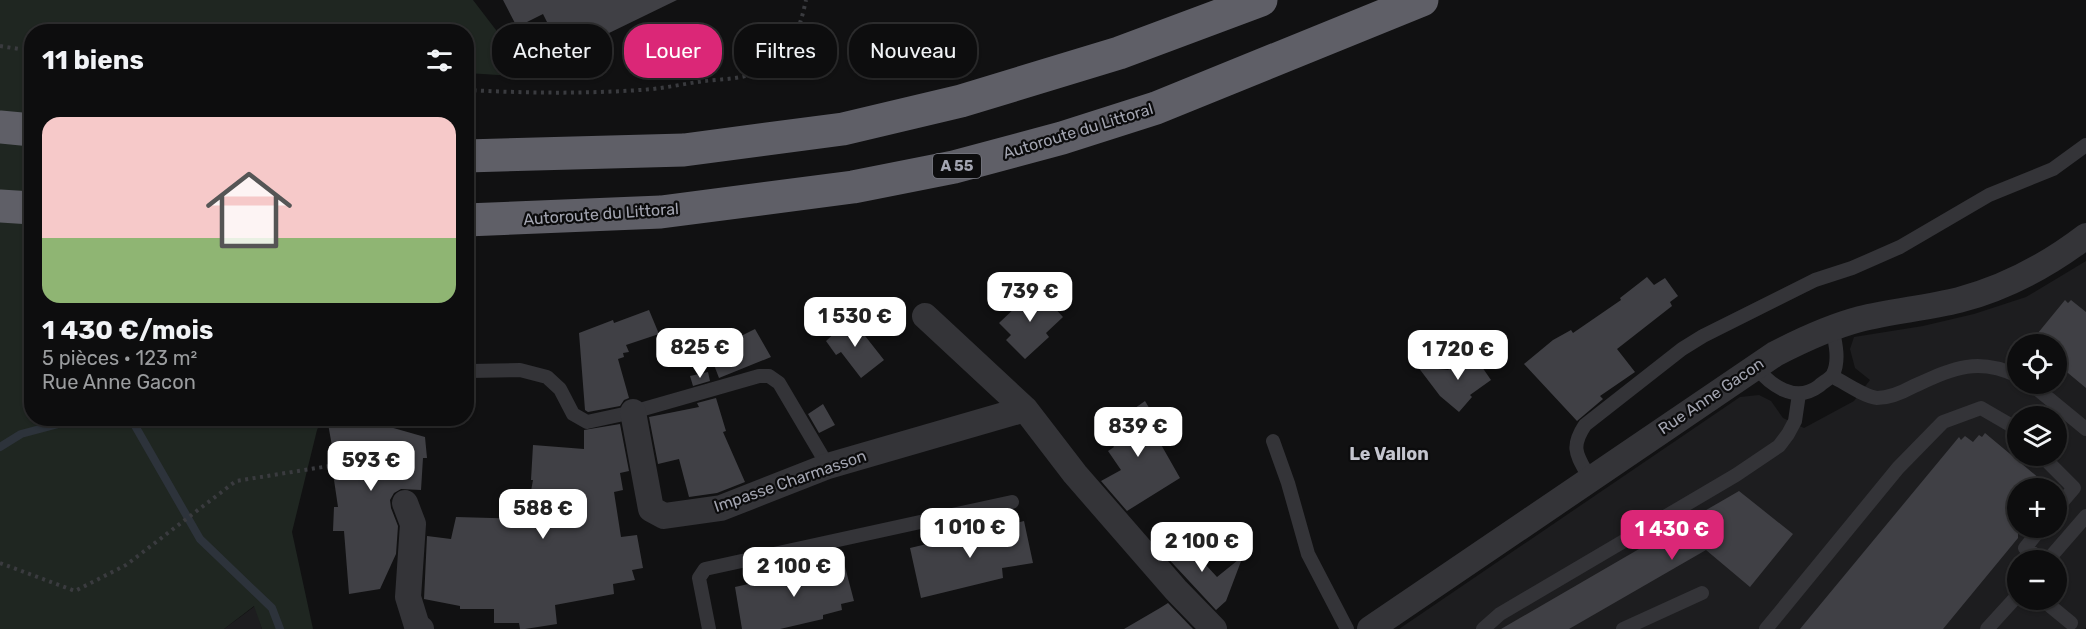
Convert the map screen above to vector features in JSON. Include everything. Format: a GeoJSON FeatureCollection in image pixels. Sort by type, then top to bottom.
{"type":"FeatureCollection","features":[{"type":"Feature","properties":{"kind":"highway"},"geometry":{"type":"LineString","coordinates":[[474,156],[684,150],[843,129],[961,101],[1119,53],[1260,0]]}},
{"type":"Feature","properties":{"kind":"highway","name":"Autoroute du Littoral"},"geometry":{"type":"LineString","coordinates":[[474,220],[662,212],[853,187],[954,167],[1062,138],[1156,108],[1422,0]]}},
{"type":"Feature","properties":{"kind":"highway"},"geometry":{"type":"LineString","coordinates":[[0,127],[24,129]]}},
{"type":"Feature","properties":{"kind":"highway"},"geometry":{"type":"LineString","coordinates":[[0,206],[24,208]]}},
{"type":"Feature","properties":{"kind":"street","name":"Rue Anne Gacon"},"geometry":{"type":"LineString","coordinates":[[1370,629],[1755,366],[1807,337],[1861,319],[1959,300],[1985,292],[2044,265],[2086,236]]}},
{"type":"Feature","properties":{"kind":"street"},"geometry":{"type":"LineString","coordinates":[[925,316],[1025,409],[1075,474],[1176,590],[1215,629]]}},
{"type":"Feature","properties":{"kind":"street","name":"Impasse Charmasson"},"geometry":{"type":"LineString","coordinates":[[633,412],[651,509],[664,516],[721,508],[828,466],[1025,409]]}},
{"type":"Feature","properties":{"kind":"street"},"geometry":{"type":"LineString","coordinates":[[405,503],[412,524],[408,597],[417,626],[421,629]]}},
{"type":"Feature","properties":{"kind":"lane"},"geometry":{"type":"LineString","coordinates":[[1590,479],[1576,453],[1576,438],[1585,425],[1682,349],[1702,336],[1790,291],[1900,247],[1989,195],[2053,169],[2086,145]]}},
{"type":"Feature","properties":{"kind":"lane"},"geometry":{"type":"LineString","coordinates":[[1755,366],[1764,378],[1786,392],[1799,394],[1815,389],[1832,376],[1836,355],[1832,327]]}},
{"type":"Feature","properties":{"kind":"lane"},"geometry":{"type":"LineString","coordinates":[[1832,376],[1874,398],[1888,397],[1964,367],[1985,364],[2007,370]]}},
{"type":"Feature","properties":{"kind":"lane"},"geometry":{"type":"LineString","coordinates":[[474,371],[520,370],[548,377],[560,389],[573,414],[587,422],[633,412],[759,376],[769,376],[779,383],[828,466]]}},
{"type":"Feature","properties":{"kind":"lane"},"geometry":{"type":"LineString","coordinates":[[1483,629],[1500,614],[1736,475],[1779,446],[1795,421],[1799,394]]}},
{"type":"Feature","properties":{"kind":"lane"},"geometry":{"type":"LineString","coordinates":[[2043,394],[2086,429]]}},
{"type":"Feature","properties":{"kind":"lane"},"geometry":{"type":"LineString","coordinates":[[1766,629],[1898,468],[1943,422],[1981,408],[2007,423]]}},
{"type":"Feature","properties":{"kind":"lane"},"geometry":{"type":"LineString","coordinates":[[1273,441],[1288,483],[1308,554],[1347,629]]}},
{"type":"Feature","properties":{"kind":"lane"},"geometry":{"type":"LineString","coordinates":[[2052,466],[2064,478]]}},
{"type":"Feature","properties":{"kind":"lane"},"geometry":{"type":"LineString","coordinates":[[2067,481],[2074,488],[2067,496]]}},
{"type":"Feature","properties":{"kind":"lane"},"geometry":{"type":"LineString","coordinates":[[709,629],[699,578],[705,569],[1012,502]]}},
{"type":"Feature","properties":{"kind":"lane"},"geometry":{"type":"LineString","coordinates":[[2056,550],[2086,516]]}},
{"type":"Feature","properties":{"kind":"lane"},"geometry":{"type":"LineString","coordinates":[[2028,550],[2025,548],[2033,538]]}},
{"type":"Feature","properties":{"kind":"lane"},"geometry":{"type":"LineString","coordinates":[[1623,629],[1702,593]]}},
{"type":"Feature","properties":{"kind":"lane"},"geometry":{"type":"LineString","coordinates":[[1990,628],[2007,608]]}},
{"type":"Feature","properties":{"kind":"lane"},"geometry":{"type":"LineString","coordinates":[[2055,610],[2071,623]]}},
{"type":"Feature","properties":{"kind":"path"},"geometry":{"type":"LineString","coordinates":[[474,90],[528,93],[642,90],[747,75],[764,70],[791,45],[801,24],[806,0]]}},
{"type":"Feature","properties":{"kind":"path"},"geometry":{"type":"LineString","coordinates":[[0,46],[24,50]]}},
{"type":"Feature","properties":{"kind":"path"},"geometry":{"type":"LineString","coordinates":[[0,563],[75,591],[126,565],[236,481],[404,454]]}},
{"type":"Feature","properties":{"kind":"shaded area"},"geometry":{"type":"Polygon","coordinates":[[[0,0],[473,0],[492,25],[492,75],[474,73],[474,24],[24,24],[24,426],[319,426],[292,532],[313,629],[262,629],[254,606],[224,629],[0,629],[0,0]]]}},
{"type":"Feature","properties":{"kind":"shaded area"},"geometry":{"type":"Polygon","coordinates":[[[2086,261],[2086,628],[1399,629],[1740,397],[1759,395],[1771,401],[1783,418],[1804,428],[1854,401],[1870,380],[1855,368],[1850,349],[1854,337],[1923,326],[1974,314],[2026,297],[2086,261]]]}},
{"type":"Feature","properties":{"kind":"shaded area"},"geometry":{"type":"Polygon","coordinates":[[[255,606],[262,629],[224,629],[255,606]]]}},
{"type":"Feature","properties":{"kind":"building"},"geometry":{"type":"Polygon","coordinates":[[[503,0],[677,0],[612,32],[612,24],[548,24],[543,14],[523,24],[515,24],[503,0]]]}},
{"type":"Feature","properties":{"kind":"building"},"geometry":{"type":"Polygon","coordinates":[[[1647,277],[1654,285],[1665,278],[1678,296],[1670,302],[1672,306],[1617,349],[1635,372],[1600,396],[1603,399],[1577,421],[1524,364],[1553,340],[1571,330],[1573,333],[1621,300],[1620,298],[1647,277]]]}},
{"type":"Feature","properties":{"kind":"building"},"geometry":{"type":"Polygon","coordinates":[[[1036,288],[1063,317],[1046,333],[1049,337],[1025,359],[1006,340],[1011,335],[999,323],[1036,288]]]}},
{"type":"Feature","properties":{"kind":"building"},"geometry":{"type":"Polygon","coordinates":[[[2065,300],[2068,303],[2071,300],[2086,312],[2086,388],[2067,372],[2067,334],[2037,334],[2065,300]]]}},
{"type":"Feature","properties":{"kind":"building"},"geometry":{"type":"Polygon","coordinates":[[[649,310],[659,334],[626,345],[629,352],[623,353],[624,357],[618,359],[629,398],[624,400],[620,406],[588,412],[585,410],[579,333],[649,310]]]}},
{"type":"Feature","properties":{"kind":"building"},"geometry":{"type":"Polygon","coordinates":[[[851,318],[884,360],[861,378],[841,352],[836,355],[826,341],[851,318]]]}},
{"type":"Feature","properties":{"kind":"building"},"geometry":{"type":"Polygon","coordinates":[[[755,329],[771,357],[719,378],[709,352],[755,329]]]}},
{"type":"Feature","properties":{"kind":"building"},"geometry":{"type":"Polygon","coordinates":[[[1473,354],[1491,380],[1470,395],[1472,397],[1459,412],[1440,396],[1418,367],[1448,370],[1473,354]]]}},
{"type":"Feature","properties":{"kind":"building"},"geometry":{"type":"Polygon","coordinates":[[[708,372],[710,381],[693,386],[690,376],[708,372]]]}},
{"type":"Feature","properties":{"kind":"building"},"geometry":{"type":"Polygon","coordinates":[[[716,398],[726,431],[723,432],[745,482],[717,493],[689,497],[679,459],[658,464],[649,417],[699,407],[697,403],[716,398]]]}},
{"type":"Feature","properties":{"kind":"building"},"geometry":{"type":"Polygon","coordinates":[[[1145,401],[1166,436],[1159,441],[1180,478],[1127,511],[1101,481],[1121,470],[1108,451],[1114,447],[1104,430],[1145,401]]]}},
{"type":"Feature","properties":{"kind":"building"},"geometry":{"type":"Polygon","coordinates":[[[823,404],[835,425],[819,433],[808,414],[823,404]]]}},
{"type":"Feature","properties":{"kind":"building"},"geometry":{"type":"Polygon","coordinates":[[[620,424],[629,471],[620,473],[623,490],[614,492],[621,537],[637,535],[643,568],[632,570],[635,580],[613,584],[614,594],[555,605],[557,624],[525,629],[520,629],[519,623],[494,623],[494,609],[460,609],[460,606],[424,599],[427,536],[451,539],[456,517],[526,519],[533,480],[531,480],[533,445],[584,449],[584,430],[620,424]]]}},
{"type":"Feature","properties":{"kind":"building"},"geometry":{"type":"Polygon","coordinates":[[[328,426],[386,426],[425,437],[427,458],[423,458],[421,490],[401,489],[394,493],[390,500],[398,526],[396,554],[380,589],[349,594],[344,531],[333,531],[334,507],[338,507],[329,446],[332,446],[328,426]]]}},
{"type":"Feature","properties":{"kind":"building"},"geometry":{"type":"Polygon","coordinates":[[[1985,433],[2007,451],[2007,466],[2024,466],[2039,478],[2007,478],[2007,538],[2018,538],[1943,629],[1800,629],[1959,437],[1961,440],[1965,436],[1973,442],[1979,435],[1982,437],[1985,433]]]}},
{"type":"Feature","properties":{"kind":"building"},"geometry":{"type":"Polygon","coordinates":[[[1739,491],[1793,534],[1750,587],[1706,550],[1569,629],[1501,629],[1739,491]]]}},
{"type":"Feature","properties":{"kind":"building"},"geometry":{"type":"Polygon","coordinates":[[[1024,521],[1033,563],[1002,568],[1003,578],[921,598],[910,548],[1024,521]]]}},
{"type":"Feature","properties":{"kind":"building"},"geometry":{"type":"Polygon","coordinates":[[[1180,537],[1217,577],[1243,556],[1226,601],[1216,610],[1163,553],[1180,537]]]}},
{"type":"Feature","properties":{"kind":"building"},"geometry":{"type":"Polygon","coordinates":[[[844,563],[854,601],[841,604],[842,610],[823,615],[823,619],[780,629],[742,629],[735,587],[844,563]]]}},
{"type":"Feature","properties":{"kind":"building"},"geometry":{"type":"Polygon","coordinates":[[[1168,603],[1193,629],[1124,629],[1160,608],[1168,603]]]}},
{"type":"Feature","properties":{"kind":"waterway"},"geometry":{"type":"LineString","coordinates":[[0,447],[21,434],[51,426]]}},
{"type":"Feature","properties":{"kind":"waterway"},"geometry":{"type":"LineString","coordinates":[[135,426],[200,539],[272,608],[280,629]]}},
{"type":"Feature","properties":{"kind":"district","name":"Le Vallon"},"geometry":{"type":"Point","coordinates":[1389,454]}}]}
